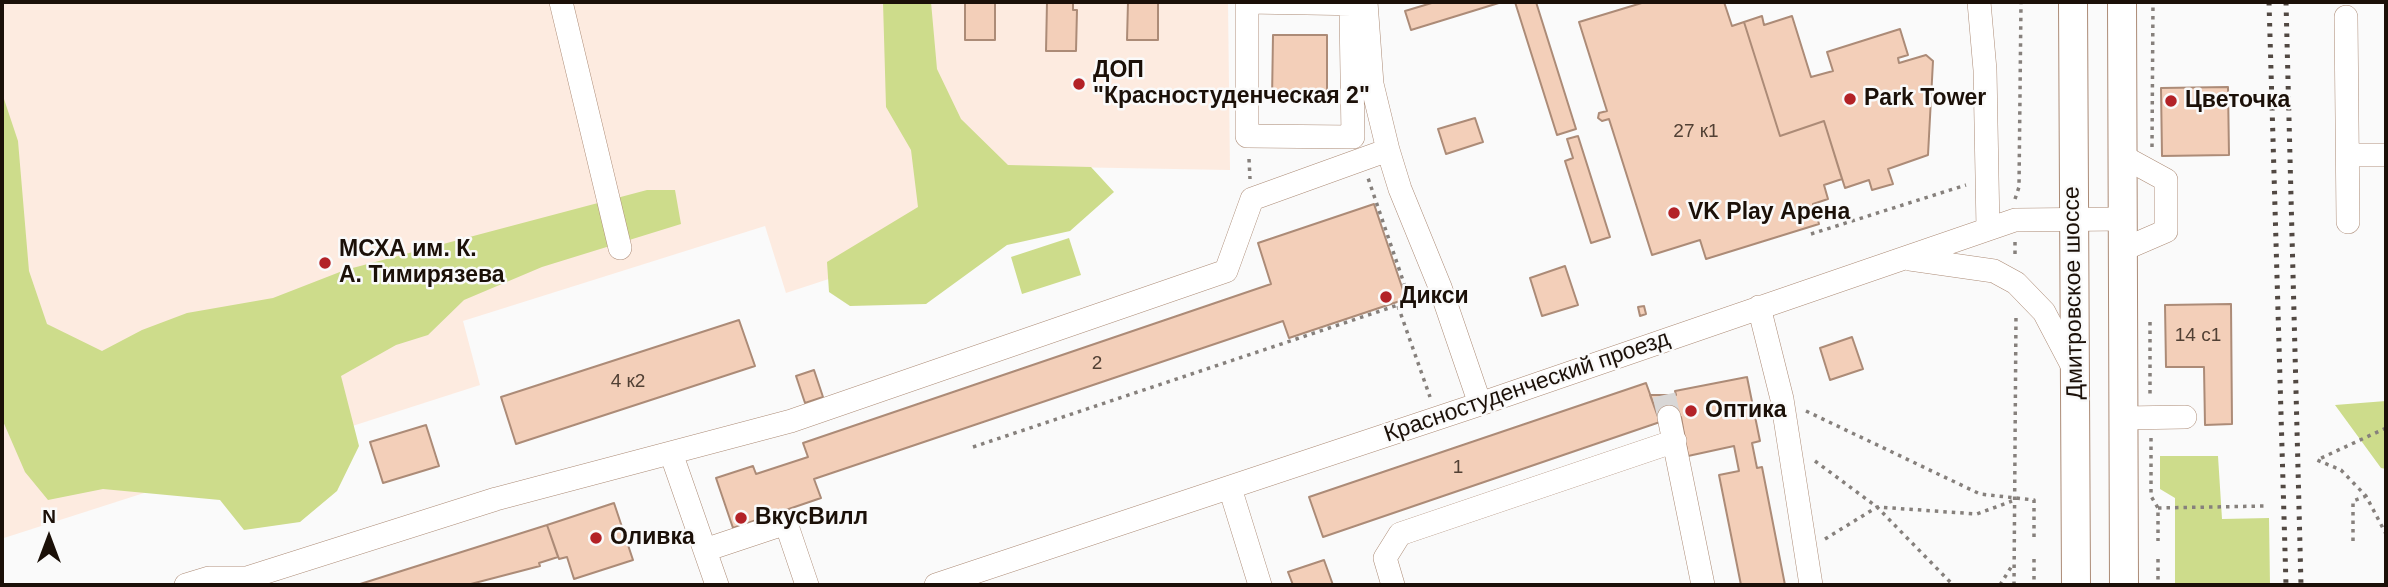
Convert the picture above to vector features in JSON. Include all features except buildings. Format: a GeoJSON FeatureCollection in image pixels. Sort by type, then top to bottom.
{"type":"FeatureCollection","features":[{"type":"Feature","properties":{"kind":"main road","name":"Дмитровское шоссе"},"geometry":{"type":"LineString","coordinates":[[2073,2],[2076,585]]}},
{"type":"Feature","properties":{"kind":"main road","name":"Дмитровское шоссе"},"geometry":{"type":"LineString","coordinates":[[2122,2],[2124,585]]}},
{"type":"Feature","properties":{"kind":"street"},"geometry":{"type":"LineString","coordinates":[[561,2],[620,248]]}},
{"type":"Feature","properties":{"kind":"street"},"geometry":{"type":"LineString","coordinates":[[1979,2],[1990,178],[1988,229]]}},
{"type":"Feature","properties":{"kind":"street"},"geometry":{"type":"LineString","coordinates":[[1247,3],[1364,3],[1353,137],[1247,136],[1247,3]]}},
{"type":"Feature","properties":{"kind":"street"},"geometry":{"type":"LineString","coordinates":[[1364,3],[1372,85],[1399,190],[1440,287],[1480,404]]}},
{"type":"Feature","properties":{"kind":"street"},"geometry":{"type":"LineString","coordinates":[[2346,17],[2348,222]]}},
{"type":"Feature","properties":{"kind":"street"},"geometry":{"type":"LineString","coordinates":[[186,585],[209,578],[247,578],[496,499],[791,421],[1226,271],[1252,199],[1388,150]]}},
{"type":"Feature","properties":{"kind":"street"},"geometry":{"type":"LineString","coordinates":[[2348,155],[2386,155]]}},
{"type":"Feature","properties":{"kind":"street"},"geometry":{"type":"LineString","coordinates":[[2122,156],[2166,180],[2166,231],[2122,250]]}},
{"type":"Feature","properties":{"kind":"street","name":"Красностуденческий проезд"},"geometry":{"type":"LineString","coordinates":[[936,585],[1480,404],[2015,220],[2122,219]]}},
{"type":"Feature","properties":{"kind":"street"},"geometry":{"type":"LineString","coordinates":[[1903,258],[1994,271],[2016,282],[2044,312],[2075,371]]}},
{"type":"Feature","properties":{"kind":"street"},"geometry":{"type":"LineString","coordinates":[[1759,307],[1782,399],[1811,585]]}},
{"type":"Feature","properties":{"kind":"street"},"geometry":{"type":"LineString","coordinates":[[1669,417],[1703,585]]}},
{"type":"Feature","properties":{"kind":"street"},"geometry":{"type":"LineString","coordinates":[[2124,418],[2185,418]]}},
{"type":"Feature","properties":{"kind":"street"},"geometry":{"type":"LineString","coordinates":[[1393,585],[1385,558],[1400,534],[1675,441]]}},
{"type":"Feature","properties":{"kind":"street"},"geometry":{"type":"LineString","coordinates":[[671,453],[718,585]]}},
{"type":"Feature","properties":{"kind":"street"},"geometry":{"type":"LineString","coordinates":[[1230,488],[1260,585]]}},
{"type":"Feature","properties":{"kind":"street"},"geometry":{"type":"LineString","coordinates":[[705,550],[786,523],[807,585]]}},
{"type":"Feature","properties":{"kind":"path"},"geometry":{"type":"LineString","coordinates":[[2015,199],[2019,187],[2021,2]]}},
{"type":"Feature","properties":{"kind":"path"},"geometry":{"type":"LineString","coordinates":[[1247,136],[1252,199]]}},
{"type":"Feature","properties":{"kind":"path"},"geometry":{"type":"LineString","coordinates":[[1811,234],[1990,178]]}},
{"type":"Feature","properties":{"kind":"path"},"geometry":{"type":"LineString","coordinates":[[973,447],[1410,301],[1378,201]]}},
{"type":"Feature","properties":{"kind":"path"},"geometry":{"type":"LineString","coordinates":[[2015,239],[2016,268]]}},
{"type":"Feature","properties":{"kind":"path"},"geometry":{"type":"LineString","coordinates":[[2014,585],[2016,301]]}},
{"type":"Feature","properties":{"kind":"path"},"geometry":{"type":"LineString","coordinates":[[1398,306],[1432,402]]}},
{"type":"Feature","properties":{"kind":"path"},"geometry":{"type":"LineString","coordinates":[[1782,399],[1980,494],[2014,500],[2034,500],[2034,541]]}},
{"type":"Feature","properties":{"kind":"path"},"geometry":{"type":"LineString","coordinates":[[2386,428],[2317,460],[2341,470],[2366,496],[2386,534]]}},
{"type":"Feature","properties":{"kind":"path"},"geometry":{"type":"LineString","coordinates":[[1787,440],[1877,507],[1953,585]]}},
{"type":"Feature","properties":{"kind":"path"},"geometry":{"type":"LineString","coordinates":[[2353,541],[2353,501],[2366,496]]}},
{"type":"Feature","properties":{"kind":"path"},"geometry":{"type":"LineString","coordinates":[[1805,551],[1877,507],[1977,514],[2014,500]]}},
{"type":"Feature","properties":{"kind":"path"},"geometry":{"type":"LineString","coordinates":[[2158,541],[2158,508],[2265,506]]}},
{"type":"Feature","properties":{"kind":"path"},"geometry":{"type":"LineString","coordinates":[[2034,559],[2034,585]]}},
{"type":"Feature","properties":{"kind":"path"},"geometry":{"type":"LineString","coordinates":[[2158,559],[2158,585]]}},
{"type":"Feature","properties":{"kind":"path"},"geometry":{"type":"LineString","coordinates":[[2000,585],[2014,563]]}},
{"type":"Feature","properties":{"kind":"shaded area","name":"МСХА им. К. А. Тимирязева"},"geometry":{"type":"Polygon","coordinates":[[[2,2],[1228,2],[1230,170],[1008,166],[966,234],[786,293],[765,226],[463,321],[480,385],[4,538],[2,2]]]}},
{"type":"Feature","properties":{"kind":"green space"},"geometry":{"type":"Polygon","coordinates":[[[883,2],[931,2],[937,69],[961,119],[1008,165],[1091,167],[1114,192],[1070,231],[1007,245],[926,304],[850,306],[829,292],[827,262],[918,207],[911,150],[886,107],[883,2]]]}},
{"type":"Feature","properties":{"kind":"green space"},"geometry":{"type":"Polygon","coordinates":[[[2,93],[18,141],[29,271],[47,324],[102,351],[142,330],[187,313],[273,298],[345,270],[647,190],[675,190],[681,224],[542,267],[464,300],[428,335],[396,345],[341,376],[359,446],[337,491],[300,522],[244,530],[220,500],[103,489],[48,500],[25,472],[2,419],[2,93]]]}},
{"type":"Feature","properties":{"kind":"green space"},"geometry":{"type":"Polygon","coordinates":[[[1069,238],[1081,275],[1022,294],[1011,257],[1069,238]]]}},
{"type":"Feature","properties":{"kind":"green space"},"geometry":{"type":"Polygon","coordinates":[[[2386,401],[2386,469],[2381,468],[2335,405],[2386,401]]]}},
{"type":"Feature","properties":{"kind":"green space"},"geometry":{"type":"Polygon","coordinates":[[[2160,456],[2218,456],[2222,519],[2269,518],[2270,585],[2175,585],[2175,498],[2160,489],[2160,456]]]}},
{"type":"Feature","properties":{"kind":"tunnel"},"geometry":{"type":"LineString","coordinates":[[1664,395],[1669,417]]}},
{"type":"Feature","properties":{"kind":"railway"},"geometry":{"type":"LineString","coordinates":[[2269,2],[2286,585]]}},
{"type":"Feature","properties":{"kind":"railway"},"geometry":{"type":"LineString","coordinates":[[2286,2],[2301,585]]}},
{"type":"Feature","properties":{"kind":"place","name":"ДОП \"Красностуденческая 2\""},"geometry":{"type":"Point","coordinates":[1079,84]}},
{"type":"Feature","properties":{"kind":"place","name":"Park Tower"},"geometry":{"type":"Point","coordinates":[1850,99]}},
{"type":"Feature","properties":{"kind":"place","name":"Цветочка"},"geometry":{"type":"Point","coordinates":[2171,101]}},
{"type":"Feature","properties":{"kind":"place","name":"VK Play Арена"},"geometry":{"type":"Point","coordinates":[1674,213]}},
{"type":"Feature","properties":{"kind":"place","name":"МСХА им. К. А. Тимирязева"},"geometry":{"type":"Point","coordinates":[325,263]}},
{"type":"Feature","properties":{"kind":"place","name":"Дикси"},"geometry":{"type":"Point","coordinates":[1386,297]}},
{"type":"Feature","properties":{"kind":"place","name":"Оптика"},"geometry":{"type":"Point","coordinates":[1691,411]}},
{"type":"Feature","properties":{"kind":"place","name":"ВкусВилл"},"geometry":{"type":"Point","coordinates":[741,518]}},
{"type":"Feature","properties":{"kind":"place","name":"Оливка"},"geometry":{"type":"Point","coordinates":[596,538]}}]}
